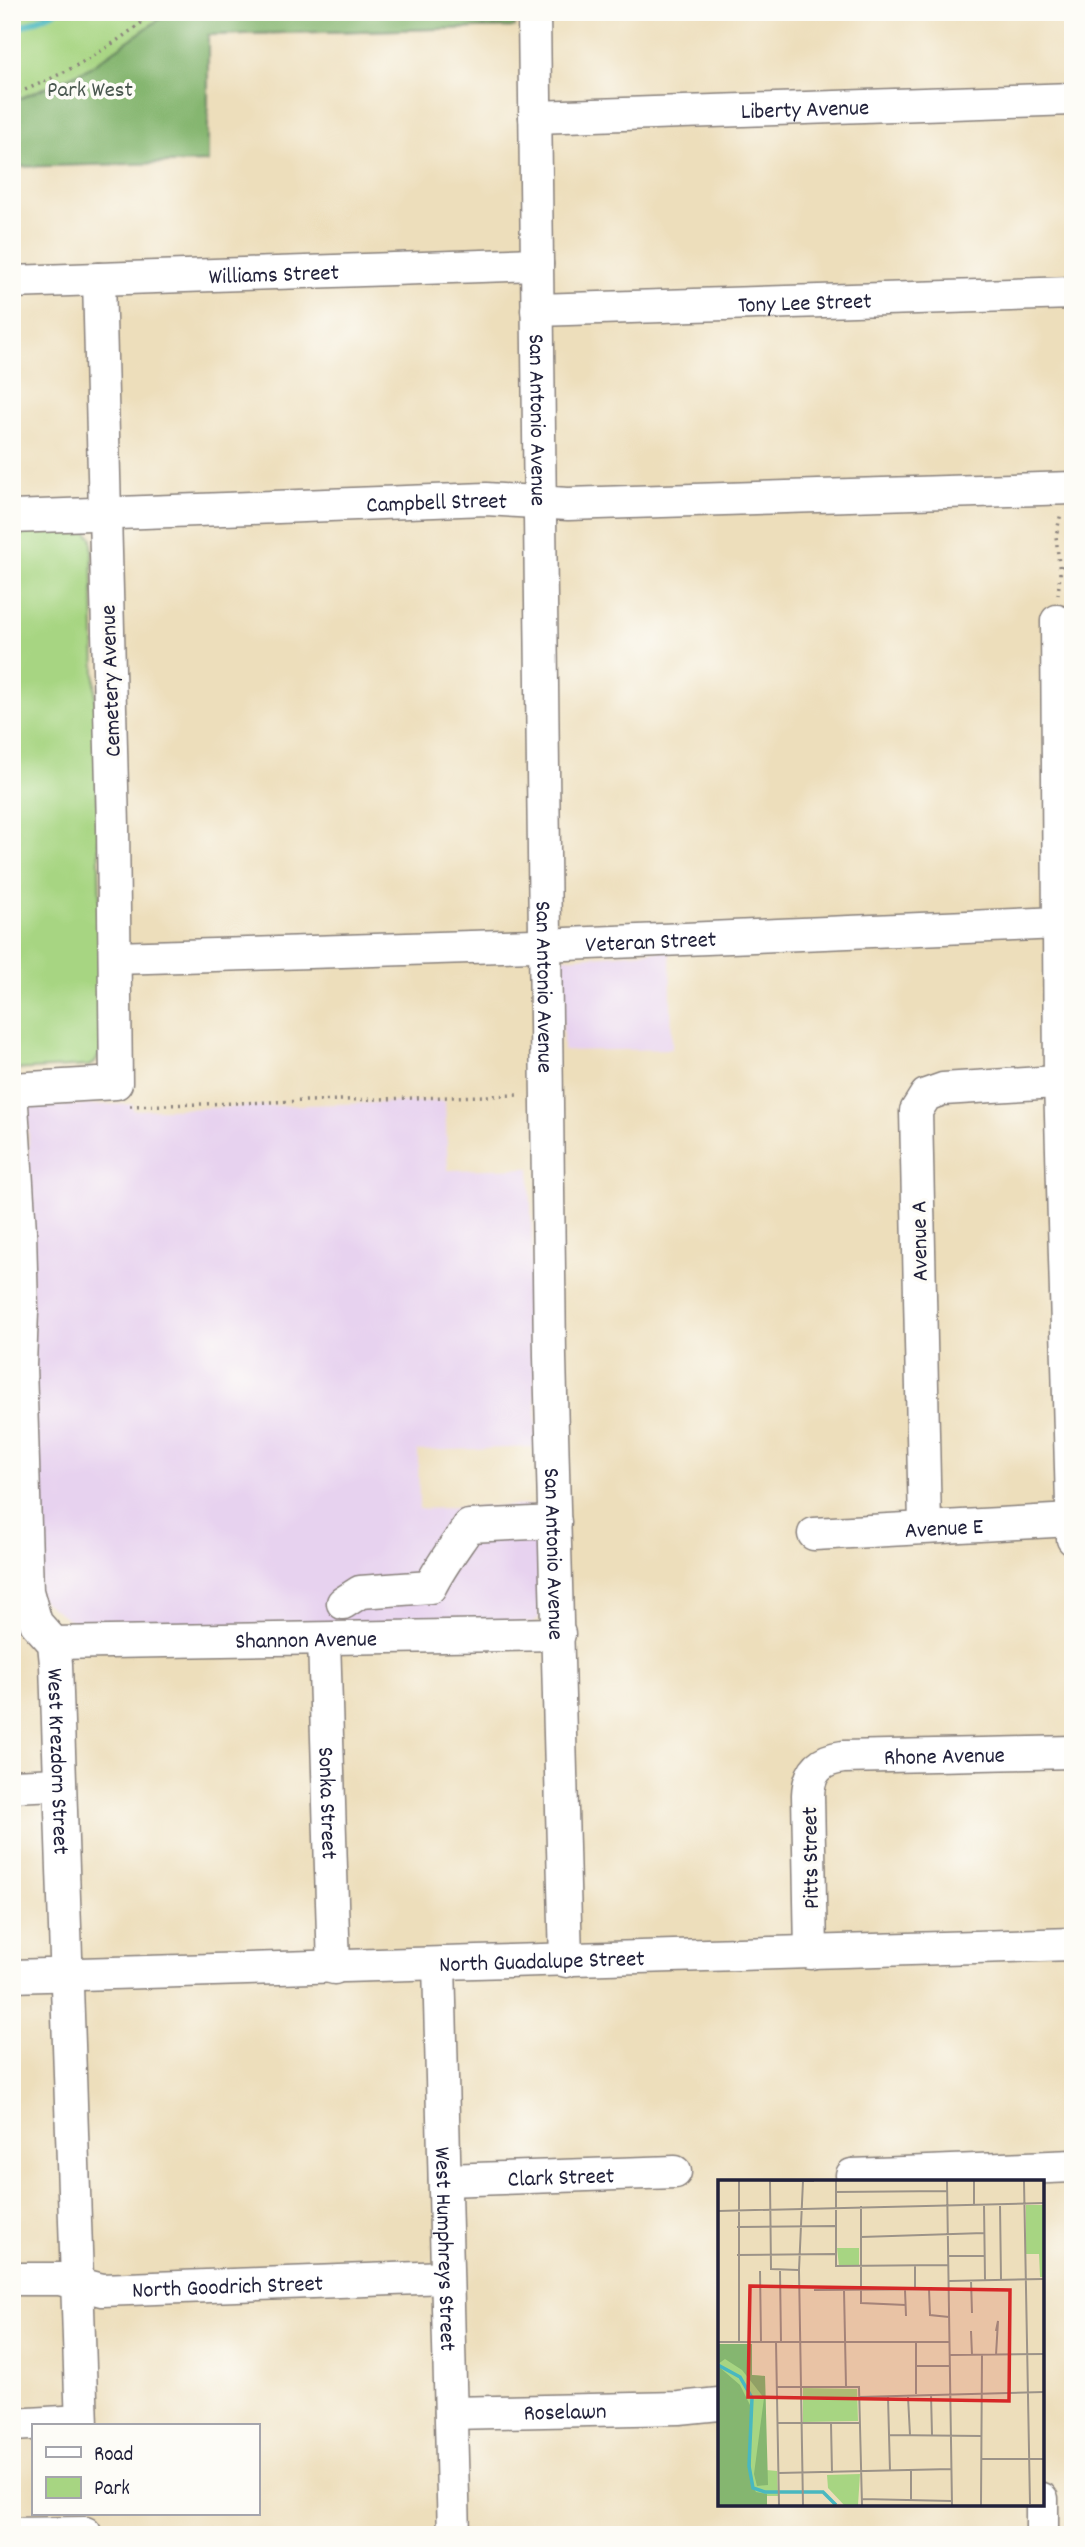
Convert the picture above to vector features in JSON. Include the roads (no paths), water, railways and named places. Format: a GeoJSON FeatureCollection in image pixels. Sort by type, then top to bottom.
{"type":"FeatureCollection","features":[{"type":"Feature","properties":{"kind":"street","name":"San Antonio Avenue"},"geometry":{"type":"LineString","coordinates":[[534,12],[547,1094],[566,1961]]}},
{"type":"Feature","properties":{"kind":"street","name":"Liberty Avenue"},"geometry":{"type":"LineString","coordinates":[[535,117],[1073,99]]}},
{"type":"Feature","properties":{"kind":"street","name":"Williams Street"},"geometry":{"type":"LineString","coordinates":[[12,282],[537,264]]}},
{"type":"Feature","properties":{"kind":"street","name":"Cemetery Avenue"},"geometry":{"type":"LineString","coordinates":[[12,1089],[117,1094],[99,279]]}},
{"type":"Feature","properties":{"kind":"street","name":"Tony Lee Street"},"geometry":{"type":"LineString","coordinates":[[537,310],[1073,292]]}},
{"type":"Feature","properties":{"kind":"street","name":"Campbell Street"},"geometry":{"type":"LineString","coordinates":[[12,517],[486,499],[568,504],[1072,488]]}},
{"type":"Feature","properties":{"kind":"street"},"geometry":{"type":"LineString","coordinates":[[1057,621],[1059,923],[1067,1081],[1073,1539]]}},
{"type":"Feature","properties":{"kind":"street","name":"Veteran Street"},"geometry":{"type":"LineString","coordinates":[[115,958],[1059,923]]}},
{"type":"Feature","properties":{"kind":"street","name":"Avenue A"},"geometry":{"type":"LineString","coordinates":[[925,1526],[916,1111],[920,1101],[933,1091],[1067,1081]]}},
{"type":"Feature","properties":{"kind":"street","name":"West Krezdorn Street"},"geometry":{"type":"LineString","coordinates":[[12,1105],[21,1257],[16,1366],[19,1567],[36,1623],[54,1643],[82,2424]]}},
{"type":"Feature","properties":{"kind":"street","name":"Avenue E"},"geometry":{"type":"LineString","coordinates":[[814,1534],[1072,1520]]}},
{"type":"Feature","properties":{"kind":"street"},"geometry":{"type":"LineString","coordinates":[[343,1603],[360,1592],[430,1587],[442,1562],[469,1527],[555,1522]]}},
{"type":"Feature","properties":{"kind":"street","name":"Shannon Avenue"},"geometry":{"type":"LineString","coordinates":[[54,1643],[558,1634]]}},
{"type":"Feature","properties":{"kind":"street","name":"Sonka Street"},"geometry":{"type":"LineString","coordinates":[[324,1639],[334,1968]]}},
{"type":"Feature","properties":{"kind":"street","name":"Rhone Avenue"},"geometry":{"type":"LineString","coordinates":[[818,1766],[824,1761],[843,1757],[1073,1752]]}},
{"type":"Feature","properties":{"kind":"street","name":"Pitts Street"},"geometry":{"type":"LineString","coordinates":[[811,1953],[808,1782],[818,1766]]}},
{"type":"Feature","properties":{"kind":"street"},"geometry":{"type":"LineString","coordinates":[[12,1786],[59,1784]]}},
{"type":"Feature","properties":{"kind":"street","name":"North Guadalupe Street"},"geometry":{"type":"LineString","coordinates":[[12,1976],[1073,1944]]}},
{"type":"Feature","properties":{"kind":"street","name":"West Humphreys Street"},"geometry":{"type":"LineString","coordinates":[[439,1964],[454,2535]]}},
{"type":"Feature","properties":{"kind":"street"},"geometry":{"type":"LineString","coordinates":[[852,2175],[1073,2166]]}},
{"type":"Feature","properties":{"kind":"street","name":"Clark Street"},"geometry":{"type":"LineString","coordinates":[[444,2180],[675,2172]]}},
{"type":"Feature","properties":{"kind":"street","name":"North Goodrich Street"},"geometry":{"type":"LineString","coordinates":[[12,2279],[52,2279],[102,2290],[446,2277]]}},
{"type":"Feature","properties":{"kind":"street","name":"Roselawn"},"geometry":{"type":"LineString","coordinates":[[451,2413],[679,2408],[718,2404]]}},
{"type":"Feature","properties":{"kind":"street","name":"Roselawn"},"geometry":{"type":"LineString","coordinates":[[679,2408],[702,2416],[718,2428]]}},
{"type":"Feature","properties":{"kind":"street"},"geometry":{"type":"LineString","coordinates":[[12,2425],[32,2425]]}},
{"type":"Feature","properties":{"kind":"street"},"geometry":{"type":"LineString","coordinates":[[1042,2505],[1042,2535]]}},
{"type":"Feature","properties":{"kind":"street"},"geometry":{"type":"LineString","coordinates":[[12,2534],[85,2527]]}},
{"type":"Feature","properties":{"kind":"waterway"},"geometry":{"type":"LineString","coordinates":[[12,31],[55,12]]}},
{"type":"Feature","properties":{"kind":"park label","name":"Park West"},"geometry":{"type":"Point","coordinates":[90,88]}}]}
